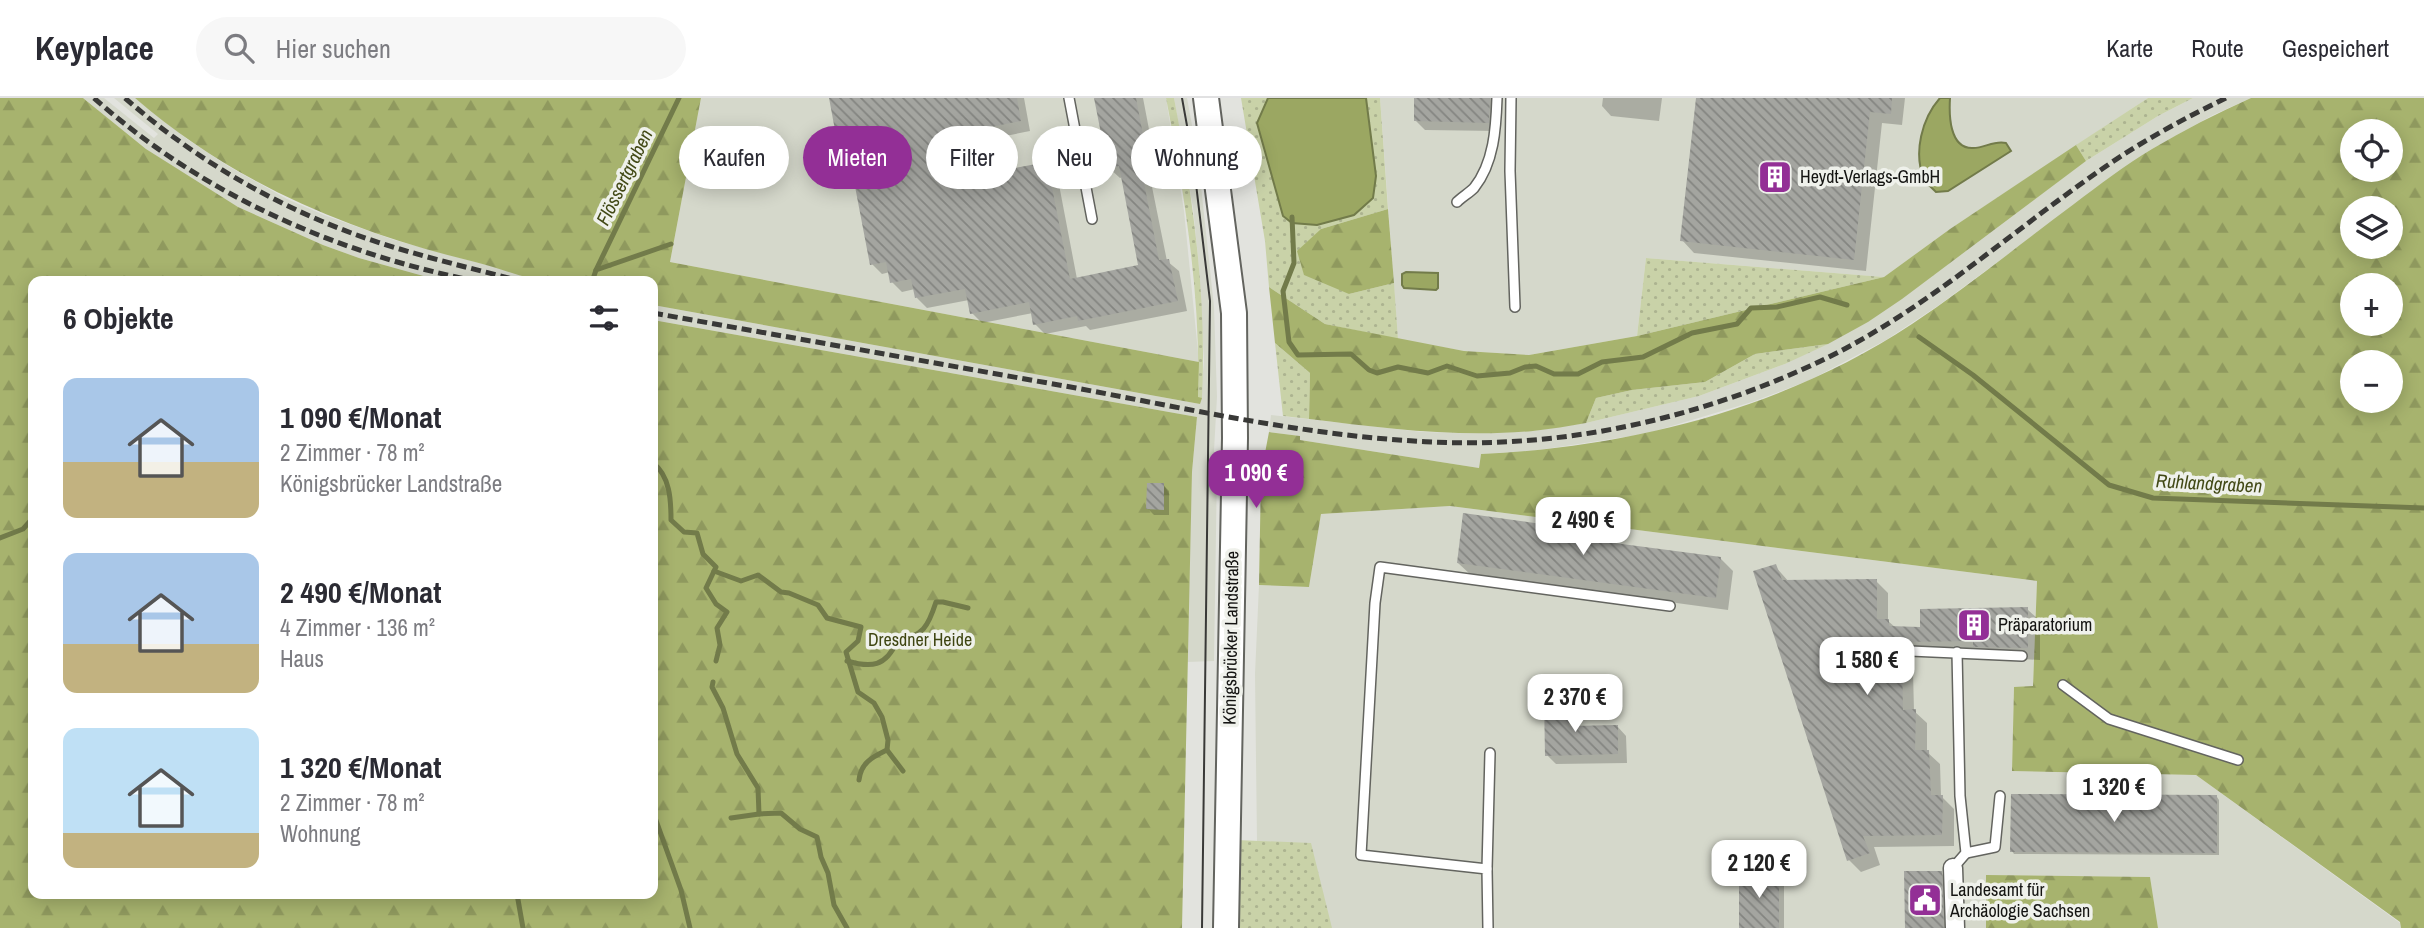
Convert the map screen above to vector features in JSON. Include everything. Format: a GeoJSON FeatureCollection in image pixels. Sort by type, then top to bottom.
{"type":"FeatureCollection","features":[{"type":"Feature","properties":{"kind":"main road","name":"Königsbrücker Landstraße"},"geometry":{"type":"LineString","coordinates":[[1206,98],[1234,313],[1235,438],[1226,928]]}},
{"type":"Feature","properties":{"kind":"street"},"geometry":{"type":"LineString","coordinates":[[1953,868],[1955,928]]}},
{"type":"Feature","properties":{"kind":"lane"},"geometry":{"type":"LineString","coordinates":[[1069,98],[1092,219]]}},
{"type":"Feature","properties":{"kind":"lane"},"geometry":{"type":"LineString","coordinates":[[1457,202],[1474,188],[1490,156],[1497,98]]}},
{"type":"Feature","properties":{"kind":"lane"},"geometry":{"type":"LineString","coordinates":[[1511,98],[1510,171],[1515,307]]}},
{"type":"Feature","properties":{"kind":"lane"},"geometry":{"type":"LineString","coordinates":[[1487,869],[1360,855],[1380,567],[1670,606]]}},
{"type":"Feature","properties":{"kind":"lane"},"geometry":{"type":"LineString","coordinates":[[1888,650],[2022,656]]}},
{"type":"Feature","properties":{"kind":"lane"},"geometry":{"type":"LineString","coordinates":[[1957,652],[1961,796],[1966,853]]}},
{"type":"Feature","properties":{"kind":"lane"},"geometry":{"type":"LineString","coordinates":[[2063,685],[2109,719],[2238,760]]}},
{"type":"Feature","properties":{"kind":"lane"},"geometry":{"type":"LineString","coordinates":[[1488,928],[1490,753]]}},
{"type":"Feature","properties":{"kind":"lane"},"geometry":{"type":"LineString","coordinates":[[1953,868],[1966,853],[1995,847],[2000,796]]}},
{"type":"Feature","properties":{"kind":"shaded area"},"geometry":{"type":"Polygon","coordinates":[[[83,98],[104,98],[154,138],[158,134],[114,98],[135,98],[187,139],[287,199],[394,240],[528,276],[424,276],[359,258],[238,207],[146,149],[83,98]]]}},
{"type":"Feature","properties":{"kind":"shaded area"},"geometry":{"type":"Polygon","coordinates":[[[701,98],[1166,98],[1170,126],[1131,126],[1131,189],[1180,189],[1199,362],[670,262],[684,189],[789,189],[789,126],[696,126],[701,98]]]}},
{"type":"Feature","properties":{"kind":"shaded area"},"geometry":{"type":"Polygon","coordinates":[[[1166,98],[1174,98],[1179,126],[1171,126],[1166,98]]]}},
{"type":"Feature","properties":{"kind":"shaded area"},"geometry":{"type":"Polygon","coordinates":[[[1174,98],[1187,98],[1192,126],[1179,126],[1174,98]]]}},
{"type":"Feature","properties":{"kind":"shaded area"},"geometry":{"type":"Polygon","coordinates":[[[1241,98],[1268,98],[1258,126],[1246,126],[1241,98]]]}},
{"type":"Feature","properties":{"kind":"shaded area"},"geometry":{"type":"Polygon","coordinates":[[[1268,98],[1366,98],[1376,176],[1373,198],[1354,215],[1317,225],[1292,223],[1283,216],[1262,141],[1262,126],[1258,126],[1268,98]]]}},
{"type":"Feature","properties":{"kind":"shaded area"},"geometry":{"type":"Polygon","coordinates":[[[1366,98],[1380,98],[1388,209],[1321,229],[1349,294],[1394,283],[1398,339],[1325,324],[1269,287],[1256,189],[1262,189],[1262,138],[1292,223],[1317,225],[1354,215],[1376,176],[1366,98]]]}},
{"type":"Feature","properties":{"kind":"shaded area"},"geometry":{"type":"Polygon","coordinates":[[[1380,98],[2148,98],[1950,229],[1884,277],[1646,258],[1637,336],[1529,355],[1464,351],[1398,339],[1380,98]]]}},
{"type":"Feature","properties":{"kind":"shaded area"},"geometry":{"type":"Polygon","coordinates":[[[1940,98],[1950,98],[1952,129],[1959,143],[1973,148],[2006,143],[2011,151],[1948,191],[1936,192],[1924,179],[1919,147],[1928,115],[1940,98]]]}},
{"type":"Feature","properties":{"kind":"shaded area"},"geometry":{"type":"Polygon","coordinates":[[[2148,98],[2193,98],[2158,116],[2086,161],[2076,145],[2148,98]]]}},
{"type":"Feature","properties":{"kind":"shaded area"},"geometry":{"type":"Polygon","coordinates":[[[2193,98],[2251,98],[2213,115],[2150,150],[1939,305],[1886,340],[1810,380],[1752,402],[1645,434],[1532,451],[1481,454],[1479,468],[1300,440],[1300,436],[1269,432],[1271,415],[1423,432],[1532,431],[1586,423],[1699,396],[1785,364],[1868,322],[2086,161],[2158,116],[2193,98]]]}},
{"type":"Feature","properties":{"kind":"shaded area"},"geometry":{"type":"Polygon","coordinates":[[[1181,189],[1190,189],[1197,247],[1202,322],[1202,398],[1198,398],[1197,323],[1181,189]]]}},
{"type":"Feature","properties":{"kind":"shaded area"},"geometry":{"type":"Polygon","coordinates":[[[1190,189],[1201,189],[1214,307],[1217,397],[1213,468],[1217,468],[1214,661],[1187,662],[1192,472],[1197,417],[658,321],[658,306],[1200,404],[1204,361],[1198,257],[1190,189]]]}},
{"type":"Feature","properties":{"kind":"shaded area"},"geometry":{"type":"Polygon","coordinates":[[[1646,258],[1884,277],[1637,336],[1646,258]]]}},
{"type":"Feature","properties":{"kind":"shaded area"},"geometry":{"type":"Polygon","coordinates":[[[1438,273],[1438,288],[1404,288],[1402,274],[1438,273]]]}},
{"type":"Feature","properties":{"kind":"shaded area"},"geometry":{"type":"Polygon","coordinates":[[[1275,343],[1310,373],[1309,419],[1283,416],[1275,343]]]}},
{"type":"Feature","properties":{"kind":"shaded area"},"geometry":{"type":"Polygon","coordinates":[[[1828,344],[1785,364],[1699,396],[1586,423],[1596,398],[1632,390],[1705,382],[1755,354],[1828,344]]]}},
{"type":"Feature","properties":{"kind":"shaded area"},"geometry":{"type":"Polygon","coordinates":[[[1450,506],[2037,581],[2033,687],[2014,687],[2012,771],[2196,775],[2400,923],[2401,928],[2158,928],[2150,877],[1986,875],[1986,928],[1332,928],[1257,842],[1255,674],[1259,585],[1309,587],[1321,514],[1450,506]]]}},
{"type":"Feature","properties":{"kind":"shaded area"},"geometry":{"type":"Polygon","coordinates":[[[1236,840],[1311,843],[1332,928],[1234,928],[1236,840]]]}},
{"type":"Feature","properties":{"kind":"green space","name":"Dresdner Heide"},"geometry":{"type":"Polygon","coordinates":[[[0,98],[83,98],[146,149],[238,207],[323,245],[424,276],[28,276],[28,899],[658,899],[658,321],[1197,417],[1192,472],[1182,928],[0,928],[0,98]]]}},
{"type":"Feature","properties":{"kind":"green space"},"geometry":{"type":"Polygon","coordinates":[[[135,98],[701,98],[696,126],[679,126],[679,189],[684,189],[670,262],[1199,362],[1198,397],[1202,398],[1200,404],[658,306],[658,276],[523,276],[383,236],[339,219],[295,201],[212,155],[135,98]]]}},
{"type":"Feature","properties":{"kind":"green space"},"geometry":{"type":"Polygon","coordinates":[[[2251,98],[2424,98],[2424,928],[2401,928],[2400,922],[2196,775],[2012,771],[2014,687],[2033,686],[2037,581],[1450,506],[1321,514],[1309,587],[1259,585],[1261,474],[1269,432],[1300,436],[1300,440],[1479,468],[1481,454],[1594,443],[1706,418],[1812,379],[1912,324],[2132,162],[2201,122],[2251,98]]]}},
{"type":"Feature","properties":{"kind":"green space"},"geometry":{"type":"Polygon","coordinates":[[[2076,145],[2086,161],[1868,322],[1828,344],[1755,354],[1705,382],[1632,390],[1596,398],[1586,423],[1533,431],[1477,433],[1421,431],[1309,419],[1310,373],[1275,343],[1269,287],[1325,324],[1464,351],[1529,355],[1637,336],[1884,277],[1950,229],[2076,145]]]}},
{"type":"Feature","properties":{"kind":"green space"},"geometry":{"type":"Polygon","coordinates":[[[1388,209],[1394,283],[1349,294],[1304,275],[1297,251],[1321,229],[1388,209]]]}},
{"type":"Feature","properties":{"kind":"green space"},"geometry":{"type":"Polygon","coordinates":[[[1986,875],[2150,877],[2158,928],[1986,928],[1986,875]]]}},
{"type":"Feature","properties":{"kind":"building"},"geometry":{"type":"Polygon","coordinates":[[[829,98],[1017,98],[1021,121],[996,126],[926,126],[926,189],[1018,189],[1018,167],[1032,165],[1032,189],[1052,189],[1070,279],[1138,265],[1117,167],[1117,126],[1100,126],[1094,98],[1136,98],[1141,126],[1131,126],[1131,189],[1145,189],[1159,260],[1169,259],[1178,301],[1078,321],[1077,316],[1033,325],[1029,302],[970,314],[965,289],[915,298],[911,279],[890,283],[886,262],[870,265],[855,189],[912,189],[912,126],[834,126],[829,98]]]}},
{"type":"Feature","properties":{"kind":"building"},"geometry":{"type":"Polygon","coordinates":[[[1414,98],[1490,98],[1489,123],[1414,121],[1414,98]]]}},
{"type":"Feature","properties":{"kind":"building","name":"Heydt-Verlags-GmbH"},"geometry":{"type":"Polygon","coordinates":[[[1696,98],[1892,98],[1891,114],[1870,112],[1854,260],[1680,241],[1696,98]]]}},
{"type":"Feature","properties":{"kind":"building"},"geometry":{"type":"Polygon","coordinates":[[[1147,483],[1164,483],[1164,510],[1146,509],[1147,483]]]}},
{"type":"Feature","properties":{"kind":"building"},"geometry":{"type":"Polygon","coordinates":[[[1463,513],[1585,530],[1584,539],[1721,557],[1716,598],[1457,563],[1463,513]]]}},
{"type":"Feature","properties":{"kind":"building"},"geometry":{"type":"Polygon","coordinates":[[[1776,564],[1782,580],[1877,579],[1877,619],[1889,619],[1889,626],[1920,627],[1920,609],[2028,607],[2028,648],[1973,647],[1973,641],[1902,642],[1885,644],[1882,647],[1885,656],[1902,658],[1903,710],[1916,709],[1915,750],[1929,750],[1931,795],[1943,795],[1942,835],[1863,836],[1870,853],[1847,861],[1753,571],[1776,564]]]}},
{"type":"Feature","properties":{"kind":"building"},"geometry":{"type":"Polygon","coordinates":[[[1544,698],[1568,698],[1569,726],[1618,725],[1618,754],[1545,756],[1544,698]]]}},
{"type":"Feature","properties":{"kind":"building"},"geometry":{"type":"Polygon","coordinates":[[[2011,794],[2217,795],[2217,853],[2010,852],[2011,794]]]}},
{"type":"Feature","properties":{"kind":"building","name":"Landesamt für Archäologie Sachsen"},"geometry":{"type":"Polygon","coordinates":[[[1904,871],[1942,871],[1944,928],[1905,928],[1904,871]]]}},
{"type":"Feature","properties":{"kind":"building"},"geometry":{"type":"Polygon","coordinates":[[[1739,873],[1779,873],[1779,928],[1739,928],[1739,873]]]}},
{"type":"Feature","properties":{"kind":"waterway","name":"Flössertgraben"},"geometry":{"type":"LineString","coordinates":[[596,270],[679,98]]}},
{"type":"Feature","properties":{"kind":"waterway","name":"Ruhlandgraben"},"geometry":{"type":"LineString","coordinates":[[1292,217],[1294,263],[1283,291],[1289,342],[1298,355],[1351,354],[1369,370],[1377,373],[1398,367],[1428,373],[1447,366],[1477,376],[1510,373],[1536,366],[1554,374],[1578,374],[1602,362],[1643,357],[1692,333],[1737,324],[1751,308],[1777,307],[1820,297],[1847,305]]}},
{"type":"Feature","properties":{"kind":"waterway","name":"Ruhlandgraben"},"geometry":{"type":"LineString","coordinates":[[594,276],[596,270],[671,244]]}},
{"type":"Feature","properties":{"kind":"waterway","name":"Ruhlandgraben"},"geometry":{"type":"LineString","coordinates":[[1919,337],[1973,375],[2109,485],[2153,498],[2424,508]]}},
{"type":"Feature","properties":{"kind":"waterway"},"geometry":{"type":"LineString","coordinates":[[658,467],[666,481],[670,497],[671,520],[684,532],[697,533],[703,554],[716,567],[706,588],[716,604],[727,612],[717,628],[720,645],[716,661]]}},
{"type":"Feature","properties":{"kind":"waterway"},"geometry":{"type":"LineString","coordinates":[[0,538],[23,529],[28,524]]}},
{"type":"Feature","properties":{"kind":"waterway"},"geometry":{"type":"LineString","coordinates":[[714,571],[741,581],[758,575],[781,592],[818,605],[827,618],[861,627],[858,641],[846,652],[858,692],[874,703],[882,717],[888,740],[887,750],[903,771]]}},
{"type":"Feature","properties":{"kind":"waterway"},"geometry":{"type":"LineString","coordinates":[[847,661],[870,665],[883,661],[897,641],[913,636],[923,629],[936,602],[968,608]]}},
{"type":"Feature","properties":{"kind":"waterway"},"geometry":{"type":"LineString","coordinates":[[713,682],[712,687],[723,708],[737,754],[758,788],[759,814],[781,813],[800,829],[817,837],[834,905],[847,928]]}},
{"type":"Feature","properties":{"kind":"waterway"},"geometry":{"type":"LineString","coordinates":[[859,780],[865,764],[887,750]]}},
{"type":"Feature","properties":{"kind":"waterway"},"geometry":{"type":"LineString","coordinates":[[731,818],[759,814]]}},
{"type":"Feature","properties":{"kind":"waterway","name":"Ruhlandgraben"},"geometry":{"type":"LineString","coordinates":[[658,826],[681,890],[690,928]]}},
{"type":"Feature","properties":{"kind":"waterway"},"geometry":{"type":"LineString","coordinates":[[518,899],[523,928]]}},
{"type":"Feature","properties":{"kind":"tram line"},"geometry":{"type":"LineString","coordinates":[[1182,98],[1193,159],[1210,301],[1202,928]]}},
{"type":"Feature","properties":{"kind":"railway"},"geometry":{"type":"LineString","coordinates":[[94,98],[136,133],[180,164],[274,216],[375,255],[454,276]]}},
{"type":"Feature","properties":{"kind":"railway"},"geometry":{"type":"LineString","coordinates":[[125,98],[205,159],[292,208],[375,241],[501,276]]}},
{"type":"Feature","properties":{"kind":"railway"},"geometry":{"type":"LineString","coordinates":[[658,314],[1343,435],[1482,443],[1578,435],[1720,402],[1810,366],[1850,346],[1924,300],[2117,159],[2226,98]]}},
{"type":"Feature","properties":{"kind":"place","name":"Heydt-Verlags-GmbH"},"geometry":{"type":"Point","coordinates":[1775,177]}},
{"type":"Feature","properties":{"kind":"place","name":"Präparatorium"},"geometry":{"type":"Point","coordinates":[1974,625]}},
{"type":"Feature","properties":{"kind":"place","name":"Landesamt für Archäologie Sachsen"},"geometry":{"type":"Point","coordinates":[1925,900]}}]}
